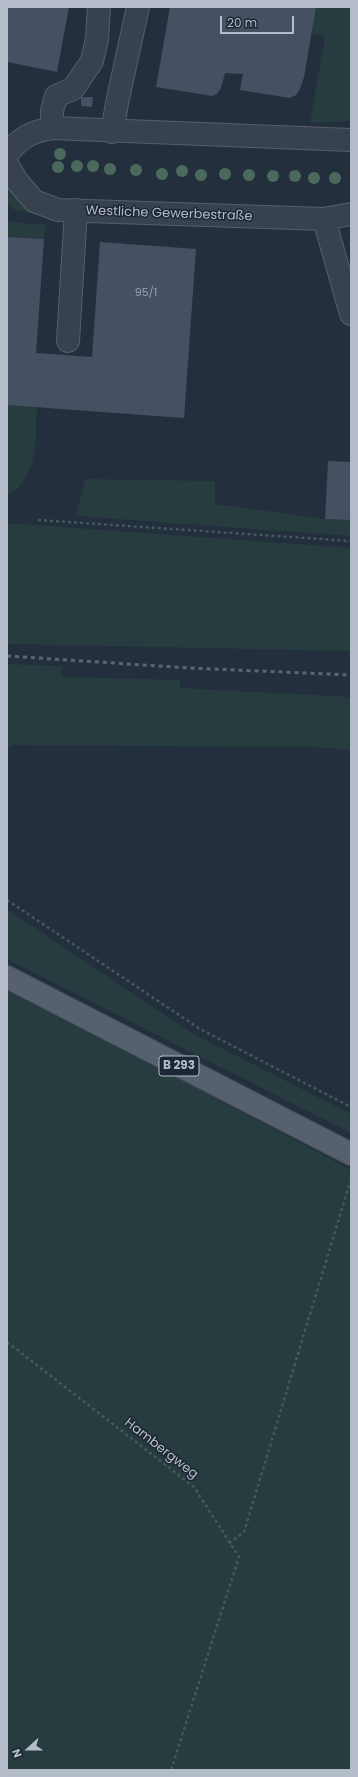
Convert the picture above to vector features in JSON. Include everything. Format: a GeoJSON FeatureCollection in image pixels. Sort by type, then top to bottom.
{"type":"FeatureCollection","features":[{"type":"Feature","properties":{"kind":"main road","name":"B 293"},"geometry":{"type":"LineString","coordinates":[[7,977],[351,1154]]}},
{"type":"Feature","properties":{"kind":"street"},"geometry":{"type":"LineString","coordinates":[[52,128],[52,110],[56,96],[73,89],[92,61],[97,39],[99,7]]}},
{"type":"Feature","properties":{"kind":"street"},"geometry":{"type":"LineString","coordinates":[[112,132],[138,7]]}},
{"type":"Feature","properties":{"kind":"street"},"geometry":{"type":"LineString","coordinates":[[7,154],[17,142],[34,132],[52,128],[112,132],[351,140]]}},
{"type":"Feature","properties":{"kind":"street","name":"Westliche Gewerbestraße"},"geometry":{"type":"LineString","coordinates":[[7,164],[17,181],[34,201],[58,210],[324,220],[351,214]]}},
{"type":"Feature","properties":{"kind":"street"},"geometry":{"type":"LineString","coordinates":[[68,341],[76,210]]}},
{"type":"Feature","properties":{"kind":"street"},"geometry":{"type":"LineString","coordinates":[[324,220],[351,314]]}},
{"type":"Feature","properties":{"kind":"path"},"geometry":{"type":"LineString","coordinates":[[38,520],[351,541]]}},
{"type":"Feature","properties":{"kind":"path"},"geometry":{"type":"LineString","coordinates":[[7,900],[200,1029],[351,1108]]}},
{"type":"Feature","properties":{"kind":"path"},"geometry":{"type":"LineString","coordinates":[[229,1543],[244,1532],[351,1179]]}},
{"type":"Feature","properties":{"kind":"path","name":"Hambergweg"},"geometry":{"type":"LineString","coordinates":[[7,1342],[194,1487],[239,1558],[171,1770]]}},
{"type":"Feature","properties":{"kind":"green space"},"geometry":{"type":"Polygon","coordinates":[[[316,7],[351,7],[351,121],[310,123],[325,36],[311,33],[316,7]]]}},
{"type":"Feature","properties":{"kind":"green space"},"geometry":{"type":"Polygon","coordinates":[[[7,187],[25,206],[38,213],[21,212],[10,207],[7,204],[7,187]]]}},
{"type":"Feature","properties":{"kind":"green space"},"geometry":{"type":"Polygon","coordinates":[[[7,219],[11,222],[46,225],[44,239],[7,237],[7,219]]]}},
{"type":"Feature","properties":{"kind":"green space"},"geometry":{"type":"Polygon","coordinates":[[[7,405],[37,407],[35,445],[30,469],[25,479],[7,496],[7,405]]]}},
{"type":"Feature","properties":{"kind":"green space"},"geometry":{"type":"Polygon","coordinates":[[[85,479],[215,481],[215,504],[325,519],[351,520],[351,536],[76,516],[85,479]]]}},
{"type":"Feature","properties":{"kind":"green space"},"geometry":{"type":"Polygon","coordinates":[[[7,523],[351,548],[351,651],[7,644],[7,523]]]}},
{"type":"Feature","properties":{"kind":"green space"},"geometry":{"type":"Polygon","coordinates":[[[7,664],[62,666],[62,677],[180,680],[180,688],[351,697],[351,750],[312,747],[12,745],[7,749],[7,664]]]}},
{"type":"Feature","properties":{"kind":"green space"},"geometry":{"type":"Polygon","coordinates":[[[7,909],[192,1033],[351,1114],[351,1133],[7,959],[7,909]]]}},
{"type":"Feature","properties":{"kind":"green space"},"geometry":{"type":"Polygon","coordinates":[[[7,991],[184,1081],[351,1170],[351,1770],[7,1770],[7,991]]]}},
{"type":"Feature","properties":{"kind":"building"},"geometry":{"type":"Polygon","coordinates":[[[7,7],[69,7],[57,72],[7,62],[7,7]]]}},
{"type":"Feature","properties":{"kind":"building"},"geometry":{"type":"Polygon","coordinates":[[[170,7],[316,7],[304,77],[300,89],[296,95],[290,98],[240,90],[243,74],[225,73],[221,88],[217,94],[212,96],[156,87],[170,7]]]}},
{"type":"Feature","properties":{"kind":"building"},"geometry":{"type":"Polygon","coordinates":[[[81,97],[93,97],[92,107],[81,106],[81,97]]]}},
{"type":"Feature","properties":{"kind":"building"},"geometry":{"type":"Polygon","coordinates":[[[7,237],[44,239],[36,353],[92,357],[100,242],[196,249],[184,418],[7,405],[7,237]]]}},
{"type":"Feature","properties":{"kind":"building"},"geometry":{"type":"Polygon","coordinates":[[[328,461],[351,462],[351,520],[325,519],[328,461]]]}},
{"type":"Feature","properties":{"kind":"railway"},"geometry":{"type":"LineString","coordinates":[[7,656],[189,668],[351,675]]}}]}
